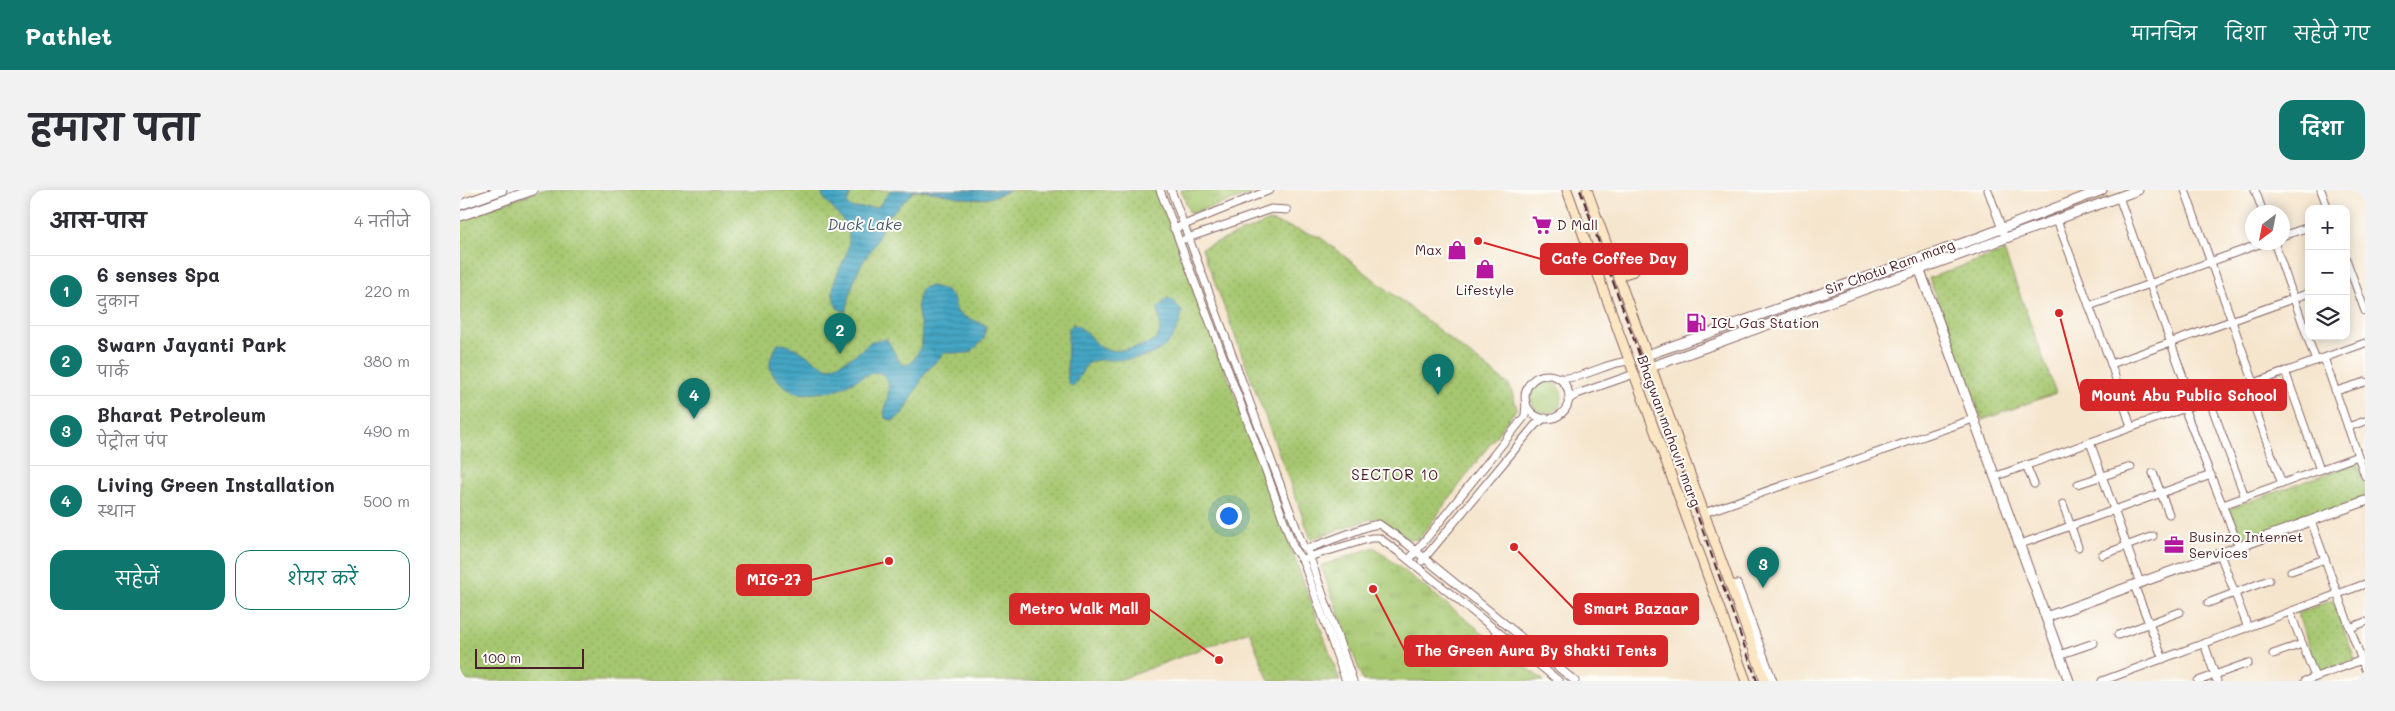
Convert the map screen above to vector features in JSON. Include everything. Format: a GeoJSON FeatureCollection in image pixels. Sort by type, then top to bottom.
{"type":"FeatureCollection","features":[{"type":"Feature","properties":{"kind":"main road","name":"Bhagwan mahavir marg"},"geometry":{"type":"LineString","coordinates":[[1567,190],[1746,681]]}},
{"type":"Feature","properties":{"kind":"main road","name":"Bhagwan mahavir marg"},"geometry":{"type":"LineString","coordinates":[[1587,190],[1765,681]]}},
{"type":"Feature","properties":{"kind":"main road"},"geometry":{"type":"LineString","coordinates":[[1618,276],[1634,271]]}},
{"type":"Feature","properties":{"kind":"main road"},"geometry":{"type":"LineString","coordinates":[[1721,614],[1738,606]]}},
{"type":"Feature","properties":{"kind":"street"},"geometry":{"type":"LineString","coordinates":[[460,205],[502,190]]}},
{"type":"Feature","properties":{"kind":"street"},"geometry":{"type":"LineString","coordinates":[[460,216],[533,190]]}},
{"type":"Feature","properties":{"kind":"street"},"geometry":{"type":"LineString","coordinates":[[1160,190],[1294,550],[1303,561],[1346,681]]}},
{"type":"Feature","properties":{"kind":"street"},"geometry":{"type":"LineString","coordinates":[[1171,190],[1303,546],[1306,549],[1353,681]]}},
{"type":"Feature","properties":{"kind":"street"},"geometry":{"type":"LineString","coordinates":[[1174,229],[1270,190]]}},
{"type":"Feature","properties":{"kind":"street"},"geometry":{"type":"LineString","coordinates":[[1988,190],[2005,240]]}},
{"type":"Feature","properties":{"kind":"street","name":"Sir Chotu Ram marg"},"geometry":{"type":"LineString","coordinates":[[1651,368],[2138,190]]}},
{"type":"Feature","properties":{"kind":"street"},"geometry":{"type":"LineString","coordinates":[[2185,190],[2254,383]]}},
{"type":"Feature","properties":{"kind":"street"},"geometry":{"type":"LineString","coordinates":[[2255,190],[2260,205]]}},
{"type":"Feature","properties":{"kind":"street"},"geometry":{"type":"LineString","coordinates":[[2321,190],[2327,205]]}},
{"type":"Feature","properties":{"kind":"street","name":"Sir Chotu Ram marg"},"geometry":{"type":"LineString","coordinates":[[1647,355],[2001,229],[2097,191]]}},
{"type":"Feature","properties":{"kind":"street"},"geometry":{"type":"LineString","coordinates":[[2120,197],[2193,405]]}},
{"type":"Feature","properties":{"kind":"street"},"geometry":{"type":"LineString","coordinates":[[1179,240],[1271,209],[1287,210]]}},
{"type":"Feature","properties":{"kind":"street"},"geometry":{"type":"LineString","coordinates":[[2057,220],[2111,364],[2131,427]]}},
{"type":"Feature","properties":{"kind":"street"},"geometry":{"type":"LineString","coordinates":[[2290,233],[2305,228]]}},
{"type":"Feature","properties":{"kind":"street"},"geometry":{"type":"LineString","coordinates":[[2089,306],[2245,249]]}},
{"type":"Feature","properties":{"kind":"street"},"geometry":{"type":"LineString","coordinates":[[2277,250],[2316,361]]}},
{"type":"Feature","properties":{"kind":"street"},"geometry":{"type":"LineString","coordinates":[[1916,259],[2018,545],[2069,681]]}},
{"type":"Feature","properties":{"kind":"street"},"geometry":{"type":"LineString","coordinates":[[2350,280],[2365,312]]}},
{"type":"Feature","properties":{"kind":"street"},"geometry":{"type":"LineString","coordinates":[[2111,364],[2305,294]]}},
{"type":"Feature","properties":{"kind":"street"},"geometry":{"type":"LineString","coordinates":[[1994,477],[2365,343]]}},
{"type":"Feature","properties":{"kind":"street"},"geometry":{"type":"LineString","coordinates":[[2324,358],[2361,458],[2365,476]]}},
{"type":"Feature","properties":{"kind":"street"},"geometry":{"type":"LineString","coordinates":[[1409,560],[1524,416],[1526,389],[1534,379],[1546,375],[1571,379],[1618,363],[1630,361]]}},
{"type":"Feature","properties":{"kind":"street"},"geometry":{"type":"LineString","coordinates":[[2285,371],[2320,470]]}},
{"type":"Feature","properties":{"kind":"street"},"geometry":{"type":"LineString","coordinates":[[1417,567],[1535,425],[1546,418],[1560,414],[1568,400],[1577,394],[1634,374]]}},
{"type":"Feature","properties":{"kind":"street"},"geometry":{"type":"LineString","coordinates":[[1558,378],[1567,388],[1568,400]]}},
{"type":"Feature","properties":{"kind":"street"},"geometry":{"type":"LineString","coordinates":[[2336,391],[2365,382]]}},
{"type":"Feature","properties":{"kind":"street"},"geometry":{"type":"LineString","coordinates":[[2247,386],[2282,484]]}},
{"type":"Feature","properties":{"kind":"street"},"geometry":{"type":"LineString","coordinates":[[2209,399],[2245,497]]}},
{"type":"Feature","properties":{"kind":"street"},"geometry":{"type":"LineString","coordinates":[[1526,402],[1532,412],[1546,418]]}},
{"type":"Feature","properties":{"kind":"street"},"geometry":{"type":"LineString","coordinates":[[2184,408],[2240,547]]}},
{"type":"Feature","properties":{"kind":"street"},"geometry":{"type":"LineString","coordinates":[[1704,513],[1973,419]]}},
{"type":"Feature","properties":{"kind":"street"},"geometry":{"type":"LineString","coordinates":[[2348,427],[2365,421]]}},
{"type":"Feature","properties":{"kind":"street"},"geometry":{"type":"LineString","coordinates":[[2090,442],[2127,546],[2149,624],[2163,659]]}},
{"type":"Feature","properties":{"kind":"street"},"geometry":{"type":"LineString","coordinates":[[2223,505],[2320,470],[2361,458]]}},
{"type":"Feature","properties":{"kind":"street"},"geometry":{"type":"LineString","coordinates":[[2026,465],[2034,484]]}},
{"type":"Feature","properties":{"kind":"street"},"geometry":{"type":"LineString","coordinates":[[2078,484],[2131,466]]}},
{"type":"Feature","properties":{"kind":"street"},"geometry":{"type":"LineString","coordinates":[[2153,473],[2169,514]]}},
{"type":"Feature","properties":{"kind":"street"},"geometry":{"type":"LineString","coordinates":[[2018,545],[2211,475]]}},
{"type":"Feature","properties":{"kind":"street"},"geometry":{"type":"LineString","coordinates":[[2046,617],[2365,501]]}},
{"type":"Feature","properties":{"kind":"street"},"geometry":{"type":"LineString","coordinates":[[2063,504],[2078,547]]}},
{"type":"Feature","properties":{"kind":"street"},"geometry":{"type":"LineString","coordinates":[[2311,521],[2365,669]]}},
{"type":"Feature","properties":{"kind":"street"},"geometry":{"type":"LineString","coordinates":[[1306,549],[1379,524],[1424,558],[1575,681]]}},
{"type":"Feature","properties":{"kind":"street"},"geometry":{"type":"LineString","coordinates":[[2102,555],[2153,536]]}},
{"type":"Feature","properties":{"kind":"street"},"geometry":{"type":"LineString","coordinates":[[1298,555],[1308,559],[1372,538],[1379,538],[1409,560],[1558,681]]}},
{"type":"Feature","properties":{"kind":"street"},"geometry":{"type":"LineString","coordinates":[[2220,554],[2248,628]]}},
{"type":"Feature","properties":{"kind":"street"},"geometry":{"type":"LineString","coordinates":[[2291,571],[2325,559]]}},
{"type":"Feature","properties":{"kind":"street"},"geometry":{"type":"LineString","coordinates":[[2208,603],[2269,580]]}},
{"type":"Feature","properties":{"kind":"street"},"geometry":{"type":"LineString","coordinates":[[1730,585],[1737,584],[1773,681]]}},
{"type":"Feature","properties":{"kind":"street"},"geometry":{"type":"LineString","coordinates":[[2102,681],[2119,678],[2163,659],[2365,584]]}},
{"type":"Feature","properties":{"kind":"street"},"geometry":{"type":"LineString","coordinates":[[2118,634],[2180,612]]}},
{"type":"Feature","properties":{"kind":"street"},"geometry":{"type":"LineString","coordinates":[[2290,612],[2315,677]]}},
{"type":"Feature","properties":{"kind":"street"},"geometry":{"type":"LineString","coordinates":[[2350,628],[2365,622]]}},
{"type":"Feature","properties":{"kind":"street"},"geometry":{"type":"LineString","coordinates":[[2059,655],[2094,643]]}},
{"type":"Feature","properties":{"kind":"street"},"geometry":{"type":"LineString","coordinates":[[2204,644],[2216,678]]}},
{"type":"Feature","properties":{"kind":"street"},"geometry":{"type":"LineString","coordinates":[[2273,654],[2302,644]]}},
{"type":"Feature","properties":{"kind":"street"},"geometry":{"type":"LineString","coordinates":[[2305,681],[2362,660]]}},
{"type":"Feature","properties":{"kind":"street"},"geometry":{"type":"LineString","coordinates":[[2198,681],[2216,678],[2248,663]]}},
{"type":"Feature","properties":{"kind":"green space"},"geometry":{"type":"Polygon","coordinates":[[[541,190],[1159,190],[1340,681],[1269,681],[1249,631],[1116,681],[460,681],[460,219],[541,190]]]}},
{"type":"Feature","properties":{"kind":"green space"},"geometry":{"type":"Polygon","coordinates":[[[1181,190],[1256,190],[1252,194],[1190,214],[1181,190]]]}},
{"type":"Feature","properties":{"kind":"green space"},"geometry":{"type":"Polygon","coordinates":[[[1270,221],[1320,237],[1510,386],[1517,408],[1419,539],[1409,540],[1377,517],[1311,539],[1202,248],[1270,221]]]}},
{"type":"Feature","properties":{"kind":"green space"},"geometry":{"type":"Polygon","coordinates":[[[2004,251],[2056,393],[1982,420],[1929,278],[2004,251]]]}},
{"type":"Feature","properties":{"kind":"green space"},"geometry":{"type":"Polygon","coordinates":[[[1546,381],[1558,385],[1562,397],[1558,409],[1546,413],[1534,409],[1530,397],[1534,385],[1546,381]]]}},
{"type":"Feature","properties":{"kind":"green space"},"geometry":{"type":"Polygon","coordinates":[[[2357,463],[2365,486],[2365,500],[2241,544],[2228,509],[2357,463]]]}},
{"type":"Feature","properties":{"kind":"green space"},"geometry":{"type":"Polygon","coordinates":[[[1374,547],[1544,681],[1363,681],[1321,566],[1374,547]]]}},
{"type":"Feature","properties":{"kind":"green space"},"geometry":{"type":"Polygon","coordinates":[[[2333,600],[2355,660],[2319,672],[2297,613],[2333,600]]]}},
{"type":"Feature","properties":{"kind":"water","name":"Duck Lake"},"geometry":{"type":"Polygon","coordinates":[[[820,190],[852,190],[847,204],[851,208],[878,207],[891,190],[1010,190],[993,197],[979,199],[914,191],[885,220],[876,242],[860,267],[853,283],[846,312],[837,308],[833,288],[846,255],[849,235],[844,222],[826,202],[820,190]]]}},
{"type":"Feature","properties":{"kind":"water"},"geometry":{"type":"Polygon","coordinates":[[[931,286],[940,288],[951,295],[955,308],[960,315],[986,325],[984,339],[970,353],[944,353],[925,373],[904,412],[893,421],[885,418],[889,389],[886,378],[882,374],[871,373],[832,391],[804,394],[791,390],[772,373],[770,364],[772,354],[779,343],[799,350],[828,368],[851,357],[871,341],[887,339],[899,361],[904,365],[910,364],[918,353],[922,342],[918,307],[919,295],[922,288],[931,286]]]}},
{"type":"Feature","properties":{"kind":"water"},"geometry":{"type":"Polygon","coordinates":[[[1167,298],[1173,300],[1182,312],[1174,336],[1167,344],[1150,355],[1139,358],[1091,362],[1086,366],[1073,386],[1069,384],[1067,374],[1068,330],[1073,324],[1083,329],[1098,345],[1107,350],[1117,351],[1140,346],[1152,342],[1158,336],[1160,324],[1158,309],[1167,298]]]}},
{"type":"Feature","properties":{"kind":"railway"},"geometry":{"type":"LineString","coordinates":[[1580,190],[1757,681]]}},
{"type":"Feature","properties":{"kind":"place","name":"D Mall"},"geometry":{"type":"Point","coordinates":[1542,225]}},
{"type":"Feature","properties":{"kind":"place","name":"Cafe Coffee Day"},"geometry":{"type":"Point","coordinates":[1478,241]}},
{"type":"Feature","properties":{"kind":"place","name":"Max"},"geometry":{"type":"Point","coordinates":[1457,250]}},
{"type":"Feature","properties":{"kind":"place","name":"Lifestyle"},"geometry":{"type":"Point","coordinates":[1485,269]}},
{"type":"Feature","properties":{"kind":"place","name":"Mount Abu Public School"},"geometry":{"type":"Point","coordinates":[2059,313]}},
{"type":"Feature","properties":{"kind":"place","name":"IGL Gas Station"},"geometry":{"type":"Point","coordinates":[1696,323]}},
{"type":"Feature","properties":{"kind":"place","name":"Swarn Jayanti Park"},"geometry":{"type":"Point","coordinates":[840,354]}},
{"type":"Feature","properties":{"kind":"place","name":"6 senses Spa"},"geometry":{"type":"Point","coordinates":[1438,395]}},
{"type":"Feature","properties":{"kind":"place","name":"Living Green Installation"},"geometry":{"type":"Point","coordinates":[694,419]}},
{"type":"Feature","properties":{"kind":"place","name":"Businzo Internet Services"},"geometry":{"type":"Point","coordinates":[2174,545]}},
{"type":"Feature","properties":{"kind":"place","name":"Smart Bazaar"},"geometry":{"type":"Point","coordinates":[1514,547]}},
{"type":"Feature","properties":{"kind":"place","name":"MIG-27"},"geometry":{"type":"Point","coordinates":[889,561]}},
{"type":"Feature","properties":{"kind":"place","name":"Bharat Petroleum"},"geometry":{"type":"Point","coordinates":[1763,588]}},
{"type":"Feature","properties":{"kind":"place","name":"The Green Aura By Shakti Tents"},"geometry":{"type":"Point","coordinates":[1373,589]}},
{"type":"Feature","properties":{"kind":"place","name":"Metro Walk Mall"},"geometry":{"type":"Point","coordinates":[1219,660]}},
{"type":"Feature","properties":{"kind":"district","name":"SECTOR 10"},"geometry":{"type":"Point","coordinates":[1395,475]}}]}
